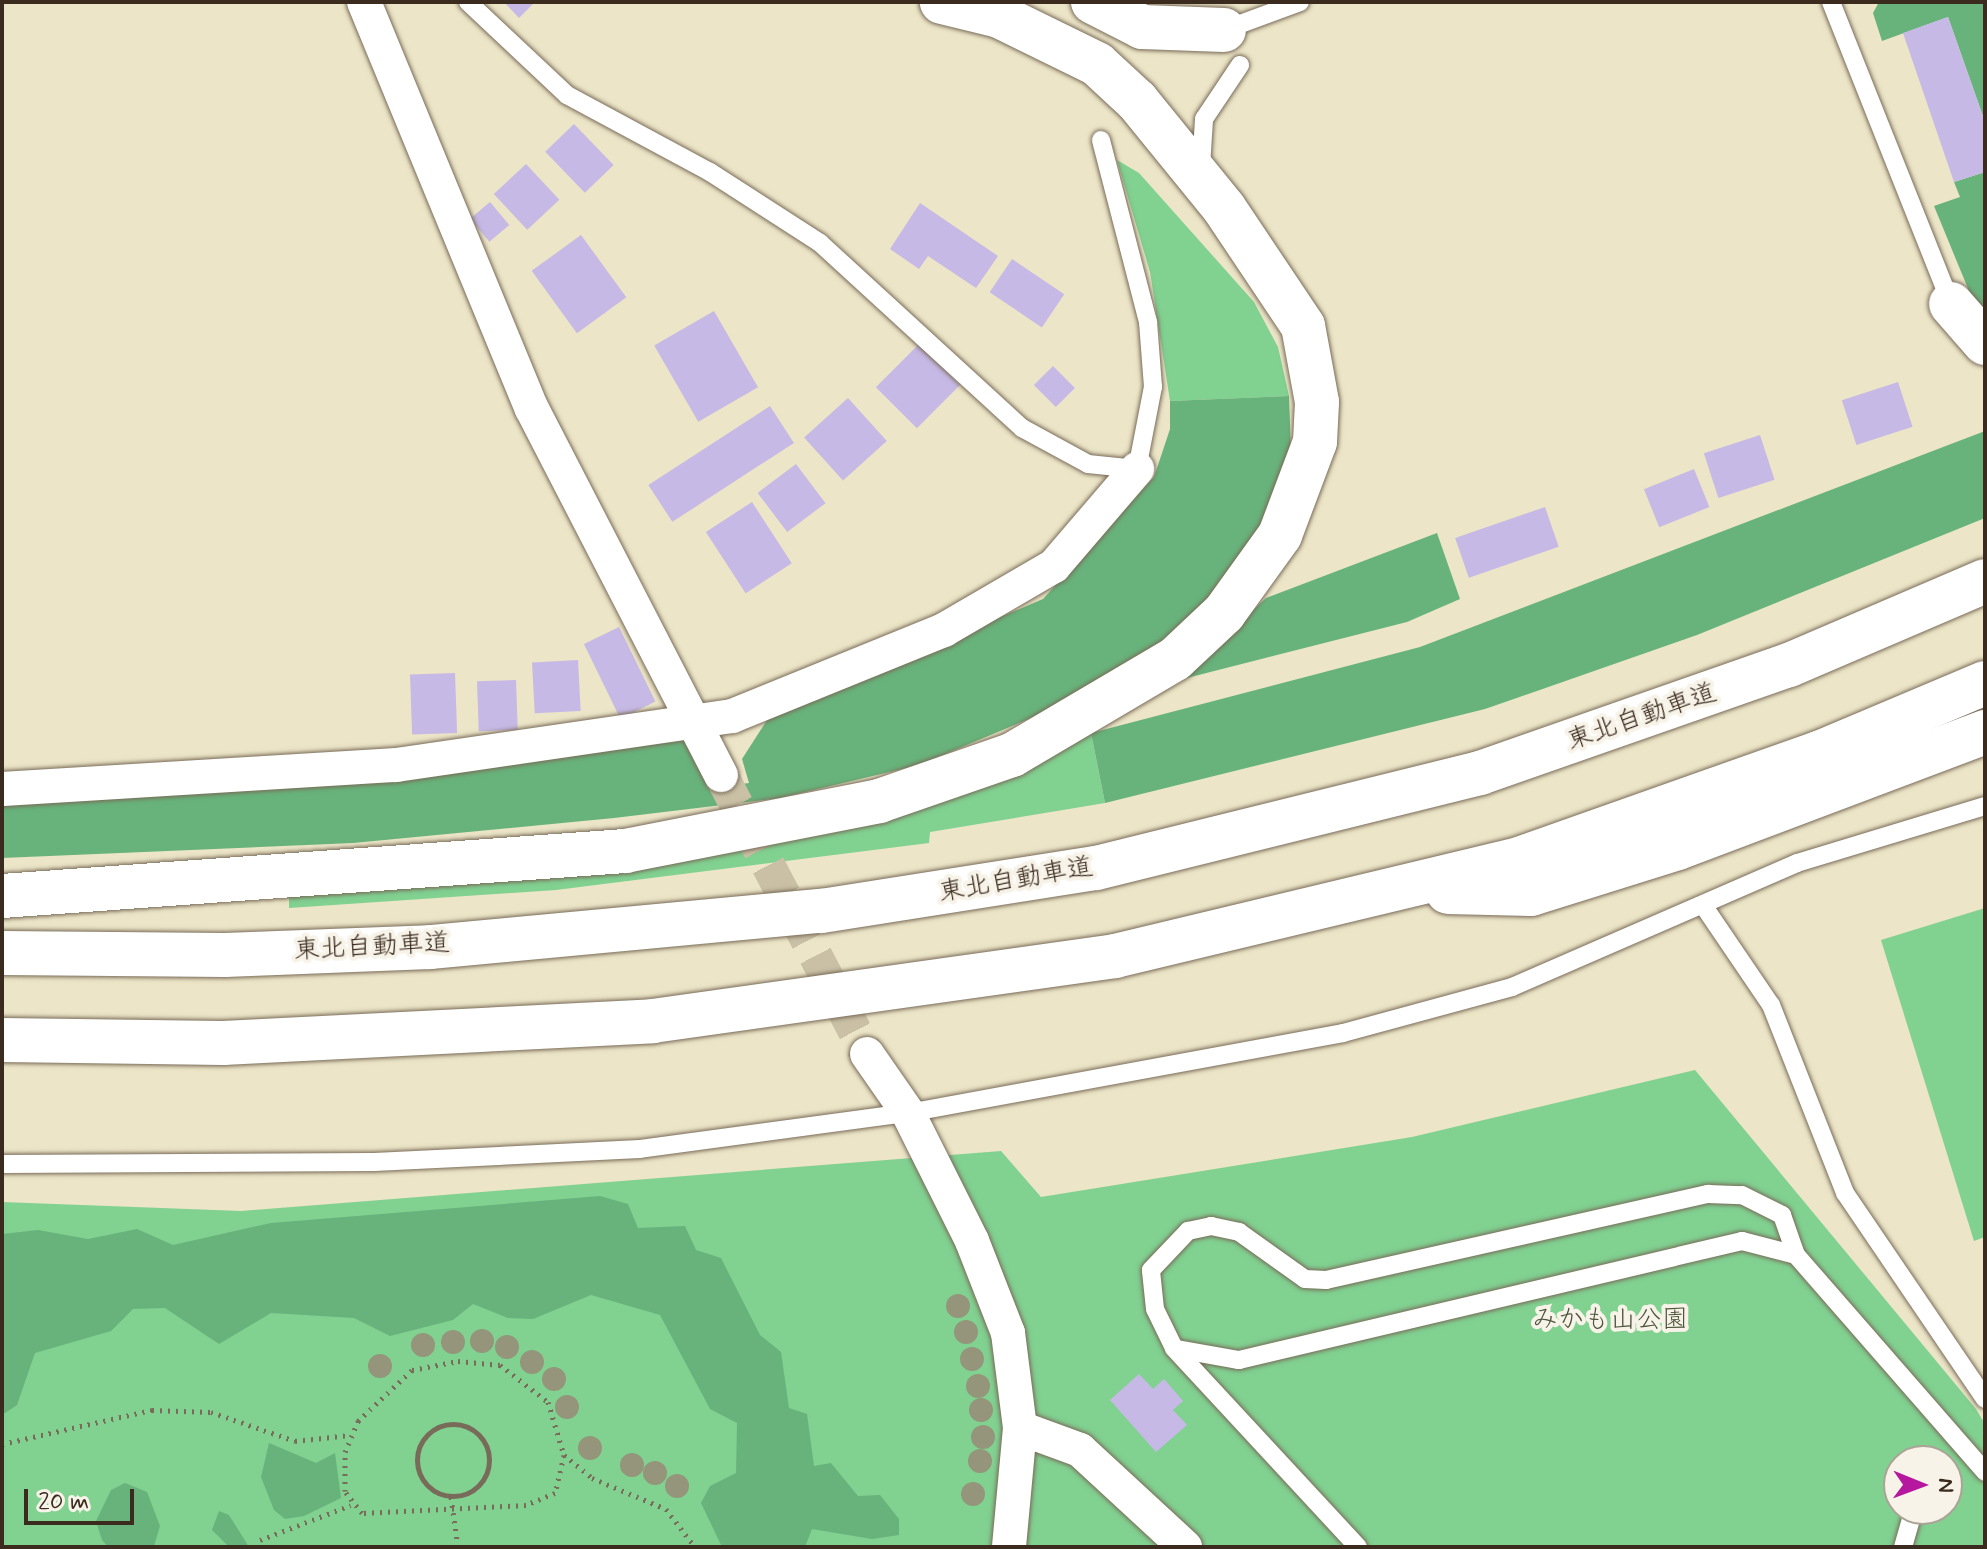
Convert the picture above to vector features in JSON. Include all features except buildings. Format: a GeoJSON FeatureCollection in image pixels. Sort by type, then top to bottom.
{"type":"FeatureCollection","features":[{"type":"Feature","properties":{"kind":"highway"},"geometry":{"type":"LineString","coordinates":[[2,896],[625,851],[879,801],[1012,755],[1175,659],[1224,613],[1280,535],[1315,442],[1317,402],[1303,326],[1286,292],[1202,181],[1137,101],[1097,64],[999,16],[942,2]]}},
{"type":"Feature","properties":{"kind":"highway"},"geometry":{"type":"LineString","coordinates":[[1093,2],[1142,27],[1232,47]]}},
{"type":"Feature","properties":{"kind":"highway"},"geometry":{"type":"LineString","coordinates":[[1951,304],[1985,343]]}},
{"type":"Feature","properties":{"kind":"highway","name":"東北自動車道"},"geometry":{"type":"LineString","coordinates":[[2,953],[225,955],[430,947],[821,911],[1096,868],[1480,773],[1789,665],[1985,581]]}},
{"type":"Feature","properties":{"kind":"highway"},"geometry":{"type":"LineString","coordinates":[[2,1040],[223,1043],[653,1021],[1100,959],[1397,891],[1663,809],[1985,683]]}},
{"type":"Feature","properties":{"kind":"highway"},"geometry":{"type":"LineString","coordinates":[[1397,891],[1531,894],[1678,848],[1985,732]]}},
{"type":"Feature","properties":{"kind":"street"},"geometry":{"type":"LineString","coordinates":[[364,2],[532,409],[721,775]]}},
{"type":"Feature","properties":{"kind":"street"},"geometry":{"type":"LineString","coordinates":[[2,789],[396,765],[695,724],[732,716],[944,630],[1054,566],[1137,469]]}},
{"type":"Feature","properties":{"kind":"street"},"geometry":{"type":"LineString","coordinates":[[867,1054],[908,1113],[972,1241],[1008,1333],[1020,1428],[1009,1547]]}},
{"type":"Feature","properties":{"kind":"street"},"geometry":{"type":"LineString","coordinates":[[1020,1428],[1080,1450],[1185,1547]]}},
{"type":"Feature","properties":{"kind":"lane"},"geometry":{"type":"LineString","coordinates":[[468,2],[567,95],[710,172],[820,243],[1022,428],[1088,464],[1137,469],[1153,387],[1148,322],[1101,140]]}},
{"type":"Feature","properties":{"kind":"lane"},"geometry":{"type":"LineString","coordinates":[[1202,181],[1204,119],[1232,47],[1300,2]]}},
{"type":"Feature","properties":{"kind":"lane"},"geometry":{"type":"LineString","coordinates":[[1831,2],[1951,304]]}},
{"type":"Feature","properties":{"kind":"lane"},"geometry":{"type":"LineString","coordinates":[[2,1164],[374,1162],[640,1149],[908,1113],[1343,1033],[1512,987],[1705,908],[1797,863],[1985,806]]}},
{"type":"Feature","properties":{"kind":"lane"},"geometry":{"type":"LineString","coordinates":[[1705,908],[1771,1005],[1845,1193],[1985,1399]]}},
{"type":"Feature","properties":{"kind":"lane"},"geometry":{"type":"LineString","coordinates":[[1358,1547],[1174,1348],[1155,1309],[1151,1270],[1166,1247],[1211,1226],[1239,1232],[1305,1279],[1326,1280],[1708,1194],[1742,1195],[1782,1215],[1796,1255],[1966,1455],[1985,1472]]}},
{"type":"Feature","properties":{"kind":"lane"},"geometry":{"type":"LineString","coordinates":[[1174,1348],[1239,1360],[1742,1241],[1796,1255]]}},
{"type":"Feature","properties":{"kind":"lane"},"geometry":{"type":"LineString","coordinates":[[1903,1547],[1909,1525]]}},
{"type":"Feature","properties":{"kind":"path"},"geometry":{"type":"LineString","coordinates":[[476,1361],[534,1386],[558,1422],[564,1455],[559,1484],[541,1501],[362,1513],[351,1505],[344,1468],[351,1434],[376,1397],[412,1370],[476,1361]]}},
{"type":"Feature","properties":{"kind":"path"},"geometry":{"type":"LineString","coordinates":[[2,1444],[152,1410],[211,1412],[295,1441],[351,1434]]}},
{"type":"Feature","properties":{"kind":"path"},"geometry":{"type":"LineString","coordinates":[[453,1423],[476,1432],[489,1462],[473,1491],[451,1497],[422,1478],[417,1454],[429,1432],[453,1423]]}},
{"type":"Feature","properties":{"kind":"path"},"geometry":{"type":"LineString","coordinates":[[564,1455],[592,1478],[666,1509],[695,1547]]}},
{"type":"Feature","properties":{"kind":"path"},"geometry":{"type":"LineString","coordinates":[[451,1497],[458,1547]]}},
{"type":"Feature","properties":{"kind":"path"},"geometry":{"type":"LineString","coordinates":[[260,1547],[260,1540],[351,1505]]}},
{"type":"Feature","properties":{"kind":"green space"},"geometry":{"type":"Polygon","coordinates":[[[1879,2],[1985,2],[1985,122],[1948,17],[1882,41],[1873,13],[1879,2]]]}},
{"type":"Feature","properties":{"kind":"green space"},"geometry":{"type":"Polygon","coordinates":[[[1117,160],[1139,173],[1254,302],[1278,347],[1289,396],[1170,401],[1150,272],[1117,160]]]}},
{"type":"Feature","properties":{"kind":"green space"},"geometry":{"type":"Polygon","coordinates":[[[1985,172],[1985,311],[1969,291],[1934,206],[1960,197],[1954,182],[1985,172]]]}},
{"type":"Feature","properties":{"kind":"green space"},"geometry":{"type":"Polygon","coordinates":[[[1289,396],[1291,451],[1259,547],[1192,623],[1086,695],[919,765],[780,798],[614,818],[353,843],[2,858],[2,801],[686,737],[719,787],[749,783],[742,759],[771,714],[1043,599],[1154,477],[1170,429],[1170,401],[1289,396]]]}},
{"type":"Feature","properties":{"kind":"green space"},"geometry":{"type":"Polygon","coordinates":[[[1985,431],[1985,518],[1697,635],[1485,709],[1105,803],[1091,733],[1420,647],[1985,431]]]}},
{"type":"Feature","properties":{"kind":"green space"},"geometry":{"type":"Polygon","coordinates":[[[1437,533],[1460,599],[1407,622],[1179,680],[1266,598],[1437,533]]]}},
{"type":"Feature","properties":{"kind":"green space"},"geometry":{"type":"Polygon","coordinates":[[[1091,733],[1105,803],[930,832],[929,843],[556,890],[289,908],[289,896],[616,867],[1091,733]]]}},
{"type":"Feature","properties":{"kind":"green space"},"geometry":{"type":"Polygon","coordinates":[[[1985,908],[1985,1237],[1974,1241],[1881,940],[1985,908]]]}},
{"type":"Feature","properties":{"kind":"green space","name":"みかも山公園"},"geometry":{"type":"Polygon","coordinates":[[[1695,1070],[1976,1409],[1985,1424],[1985,1547],[2,1547],[2,1202],[241,1211],[1001,1151],[1041,1197],[1412,1137],[1695,1070]]]}},
{"type":"Feature","properties":{"kind":"green space"},"geometry":{"type":"Polygon","coordinates":[[[600,1196],[628,1204],[638,1228],[685,1226],[696,1250],[721,1258],[760,1335],[781,1352],[789,1408],[807,1414],[814,1466],[831,1463],[858,1496],[880,1495],[899,1519],[899,1535],[872,1539],[812,1529],[805,1547],[722,1547],[701,1503],[710,1486],[736,1473],[737,1423],[710,1409],[660,1315],[591,1295],[533,1319],[508,1318],[473,1304],[453,1320],[390,1336],[354,1318],[271,1313],[219,1344],[165,1308],[133,1309],[111,1331],[35,1353],[17,1405],[2,1415],[2,1234],[38,1230],[88,1239],[137,1229],[173,1245],[271,1223],[600,1196]]]}},
{"type":"Feature","properties":{"kind":"green space"},"geometry":{"type":"Polygon","coordinates":[[[269,1443],[316,1463],[335,1453],[341,1498],[304,1516],[285,1519],[274,1510],[261,1477],[269,1443]]]}},
{"type":"Feature","properties":{"kind":"green space"},"geometry":{"type":"Polygon","coordinates":[[[125,1483],[147,1492],[160,1526],[154,1546],[108,1547],[102,1540],[96,1521],[111,1490],[125,1483]]]}},
{"type":"Feature","properties":{"kind":"green space"},"geometry":{"type":"Polygon","coordinates":[[[219,1511],[229,1515],[249,1547],[229,1547],[212,1530],[219,1511]]]}},
{"type":"Feature","properties":{"kind":"tunnel"},"geometry":{"type":"LineString","coordinates":[[721,775],[867,1054]]}}]}
